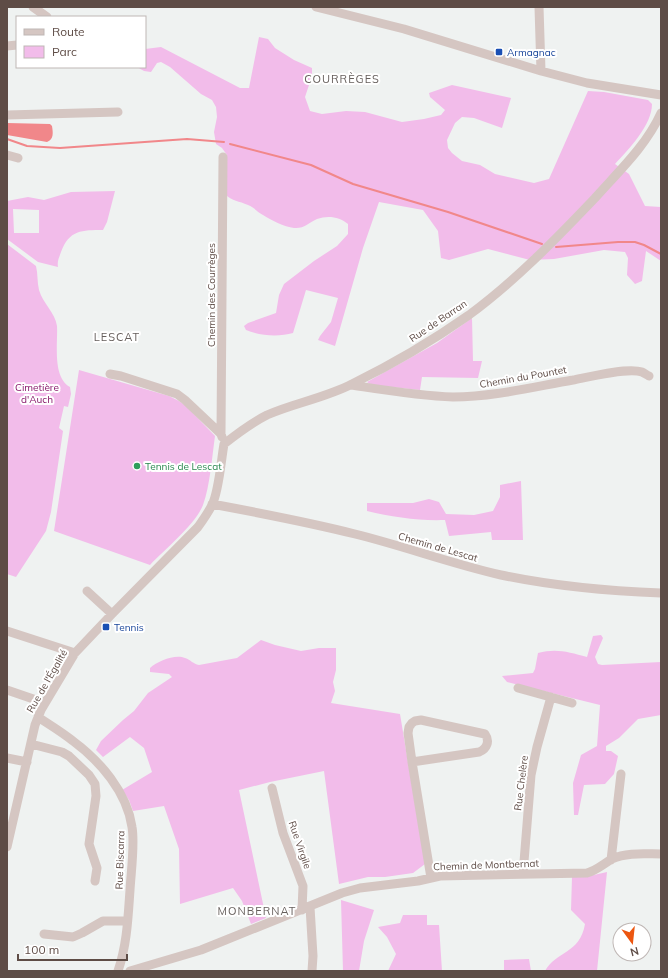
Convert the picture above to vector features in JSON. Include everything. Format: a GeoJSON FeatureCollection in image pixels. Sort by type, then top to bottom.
{"type":"FeatureCollection","features":[{"type":"Feature","properties":{"kind":"street"},"geometry":{"type":"LineString","coordinates":[[33,7],[46,16]]}},
{"type":"Feature","properties":{"kind":"street"},"geometry":{"type":"LineString","coordinates":[[316,7],[404,29],[541,71],[587,83],[661,95]]}},
{"type":"Feature","properties":{"kind":"street"},"geometry":{"type":"LineString","coordinates":[[540,7],[541,71]]}},
{"type":"Feature","properties":{"kind":"street"},"geometry":{"type":"LineString","coordinates":[[7,115],[118,112]]}},
{"type":"Feature","properties":{"kind":"street","name":"Rue de Barran"},"geometry":{"type":"LineString","coordinates":[[224,444],[247,427],[267,415],[350,385],[433,340],[470,314],[510,282],[554,241],[627,163],[643,143],[661,112]]}},
{"type":"Feature","properties":{"kind":"street"},"geometry":{"type":"LineString","coordinates":[[7,155],[18,158]]}},
{"type":"Feature","properties":{"kind":"street","name":"Chemin des Courrèges"},"geometry":{"type":"LineString","coordinates":[[221,434],[223,157]]}},
{"type":"Feature","properties":{"kind":"street","name":"Chemin du Pountet"},"geometry":{"type":"LineString","coordinates":[[350,385],[430,396],[460,397],[501,393],[624,371],[640,371],[649,376]]}},
{"type":"Feature","properties":{"kind":"street"},"geometry":{"type":"LineString","coordinates":[[110,374],[121,376],[177,394],[186,400],[221,434],[224,444],[212,504]]}},
{"type":"Feature","properties":{"kind":"street","name":"Chemin de Lescat"},"geometry":{"type":"LineString","coordinates":[[212,504],[288,518],[356,534],[470,568],[502,575],[593,589],[661,593]]}},
{"type":"Feature","properties":{"kind":"street","name":"Rue de l'Égalité"},"geometry":{"type":"LineString","coordinates":[[7,847],[38,717],[45,703],[76,653],[112,614],[198,527],[212,504]]}},
{"type":"Feature","properties":{"kind":"street"},"geometry":{"type":"LineString","coordinates":[[88,591],[112,614]]}},
{"type":"Feature","properties":{"kind":"street"},"geometry":{"type":"LineString","coordinates":[[7,631],[76,653]]}},
{"type":"Feature","properties":{"kind":"street"},"geometry":{"type":"LineString","coordinates":[[518,688],[572,703]]}},
{"type":"Feature","properties":{"kind":"street"},"geometry":{"type":"LineString","coordinates":[[7,690],[45,703]]}},
{"type":"Feature","properties":{"kind":"street","name":"Rue Chelère"},"geometry":{"type":"LineString","coordinates":[[523,874],[534,760],[552,697]]}},
{"type":"Feature","properties":{"kind":"street","name":"Rue Biscarra"},"geometry":{"type":"LineString","coordinates":[[38,717],[73,740],[100,766],[115,784],[129,813],[133,827],[132,854],[124,954],[118,971]]}},
{"type":"Feature","properties":{"kind":"street"},"geometry":{"type":"LineString","coordinates":[[412,762],[479,752],[486,747],[488,740],[487,736],[485,734],[421,720],[415,721],[409,727],[408,733],[412,762],[432,878]]}},
{"type":"Feature","properties":{"kind":"street"},"geometry":{"type":"LineString","coordinates":[[62,752],[66,744],[73,740]]}},
{"type":"Feature","properties":{"kind":"street"},"geometry":{"type":"LineString","coordinates":[[31,744],[62,752],[70,756],[90,775],[95,784],[96,796],[89,844],[97,868],[95,881]]}},
{"type":"Feature","properties":{"kind":"street"},"geometry":{"type":"LineString","coordinates":[[7,758],[27,762]]}},
{"type":"Feature","properties":{"kind":"street"},"geometry":{"type":"LineString","coordinates":[[611,860],[621,774]]}},
{"type":"Feature","properties":{"kind":"street","name":"Rue Virgile"},"geometry":{"type":"LineString","coordinates":[[272,788],[283,833],[303,886],[313,956],[312,971]]}},
{"type":"Feature","properties":{"kind":"street","name":"Chemin de Montbernat"},"geometry":{"type":"LineString","coordinates":[[130,971],[201,950],[360,888],[440,876],[587,873],[611,860],[629,854],[661,854]]}},
{"type":"Feature","properties":{"kind":"street"},"geometry":{"type":"LineString","coordinates":[[44,934],[73,937],[103,921],[127,921]]}},
{"type":"Feature","properties":{"kind":"green space"},"geometry":{"type":"Polygon","coordinates":[[[259,37],[268,39],[275,48],[294,60],[312,68],[312,76],[305,97],[310,111],[322,114],[346,111],[365,112],[402,122],[424,119],[441,115],[445,110],[430,97],[429,93],[452,85],[511,98],[502,128],[474,118],[462,117],[455,123],[447,140],[448,148],[462,161],[480,165],[495,174],[534,183],[549,179],[588,91],[604,92],[648,100],[652,104],[651,112],[644,128],[615,164],[629,174],[645,206],[661,207],[661,261],[646,251],[642,281],[635,284],[627,275],[628,258],[625,252],[604,250],[554,259],[530,260],[488,249],[449,260],[441,258],[438,231],[423,210],[379,202],[363,248],[335,346],[318,340],[331,322],[338,298],[306,290],[293,333],[270,335],[257,334],[246,330],[244,326],[248,323],[276,313],[279,295],[284,284],[314,261],[337,246],[348,234],[348,224],[338,218],[325,217],[317,219],[301,228],[294,228],[282,225],[261,214],[250,206],[228,197],[226,195],[227,155],[222,148],[216,144],[214,132],[217,117],[216,107],[212,100],[201,94],[170,67],[161,62],[157,63],[151,72],[144,71],[139,68],[146,68],[146,49],[161,47],[240,88],[249,88],[259,37]]]}},
{"type":"Feature","properties":{"kind":"green space"},"geometry":{"type":"Polygon","coordinates":[[[115,191],[107,222],[103,230],[89,230],[72,235],[64,245],[58,260],[58,267],[38,262],[7,239],[7,201],[28,197],[44,200],[71,192],[115,191]],[[13,209],[14,233],[39,233],[39,210],[13,209]]]}},
{"type":"Feature","properties":{"kind":"green space","name":"Cimetière d'Auch"},"geometry":{"type":"Polygon","coordinates":[[[7,244],[36,266],[39,290],[43,300],[56,321],[58,368],[64,382],[70,387],[71,394],[68,407],[64,406],[59,428],[63,431],[51,512],[46,531],[16,577],[7,574],[7,244]]]}},
{"type":"Feature","properties":{"kind":"green space"},"geometry":{"type":"Polygon","coordinates":[[[472,318],[473,361],[482,361],[478,378],[422,377],[420,390],[371,385],[367,382],[437,343],[472,318]]]}},
{"type":"Feature","properties":{"kind":"green space","name":"Tennis de Lescat"},"geometry":{"type":"Polygon","coordinates":[[[79,370],[169,396],[186,406],[215,436],[209,480],[203,505],[199,513],[187,529],[150,565],[54,531],[79,370]]]}},
{"type":"Feature","properties":{"kind":"green space"},"geometry":{"type":"Polygon","coordinates":[[[521,481],[523,540],[492,540],[491,532],[449,536],[445,520],[406,518],[367,511],[367,503],[413,503],[429,499],[439,502],[446,514],[474,515],[493,511],[500,497],[500,485],[521,481]]]}},
{"type":"Feature","properties":{"kind":"green space"},"geometry":{"type":"Polygon","coordinates":[[[601,635],[603,638],[595,657],[598,664],[661,662],[661,715],[638,719],[619,738],[606,746],[606,751],[611,751],[618,756],[614,774],[605,784],[584,785],[578,815],[574,815],[573,783],[581,755],[597,746],[600,705],[507,682],[502,676],[533,673],[538,653],[562,651],[587,657],[593,636],[601,635]]]}},
{"type":"Feature","properties":{"kind":"green space"},"geometry":{"type":"Polygon","coordinates":[[[261,640],[301,651],[319,648],[336,648],[336,670],[333,682],[335,691],[331,703],[400,714],[425,864],[413,873],[385,877],[368,877],[339,884],[324,771],[239,790],[266,918],[251,924],[242,901],[233,888],[180,904],[179,849],[164,806],[133,811],[129,800],[122,790],[152,772],[144,748],[130,737],[103,757],[96,750],[101,741],[134,711],[148,693],[172,677],[169,674],[150,672],[150,668],[153,665],[176,657],[185,658],[199,665],[237,658],[261,640]]]}},
{"type":"Feature","properties":{"kind":"green space"},"geometry":{"type":"Polygon","coordinates":[[[607,872],[597,971],[545,971],[555,959],[573,947],[582,934],[585,924],[571,910],[572,877],[585,877],[607,872]]]}},
{"type":"Feature","properties":{"kind":"green space"},"geometry":{"type":"Polygon","coordinates":[[[341,900],[374,910],[364,941],[359,971],[343,971],[341,900]]]}},
{"type":"Feature","properties":{"kind":"green space"},"geometry":{"type":"Polygon","coordinates":[[[403,915],[427,915],[427,925],[439,925],[442,971],[388,971],[396,954],[387,937],[378,927],[400,923],[403,915]]]}},
{"type":"Feature","properties":{"kind":"green space"},"geometry":{"type":"Polygon","coordinates":[[[529,959],[531,971],[504,971],[504,960],[529,959]]]}},
{"type":"Feature","properties":{"kind":"shaded area"},"geometry":{"type":"Polygon","coordinates":[[[7,123],[50,124],[52,126],[52,137],[47,142],[7,135],[7,123]]]}},
{"type":"Feature","properties":{"kind":"waterway"},"geometry":{"type":"LineString","coordinates":[[7,139],[27,146],[60,148],[187,139],[224,142]]}},
{"type":"Feature","properties":{"kind":"waterway"},"geometry":{"type":"LineString","coordinates":[[230,144],[311,165],[353,184],[448,212],[542,244]]}},
{"type":"Feature","properties":{"kind":"waterway"},"geometry":{"type":"LineString","coordinates":[[556,247],[635,242],[661,254]]}},
{"type":"Feature","properties":{"kind":"place","name":"Armagnac"},"geometry":{"type":"Point","coordinates":[499,52]}},
{"type":"Feature","properties":{"kind":"place","name":"Tennis de Lescat"},"geometry":{"type":"Point","coordinates":[137,466]}},
{"type":"Feature","properties":{"kind":"place","name":"Tennis"},"geometry":{"type":"Point","coordinates":[106,627]}},
{"type":"Feature","properties":{"kind":"district","name":"COURRÈGES"},"geometry":{"type":"Point","coordinates":[342,79]}},
{"type":"Feature","properties":{"kind":"district","name":"LESCAT"},"geometry":{"type":"Point","coordinates":[117,337]}},
{"type":"Feature","properties":{"kind":"district","name":"MONBERNAT"},"geometry":{"type":"Point","coordinates":[257,911]}}]}
